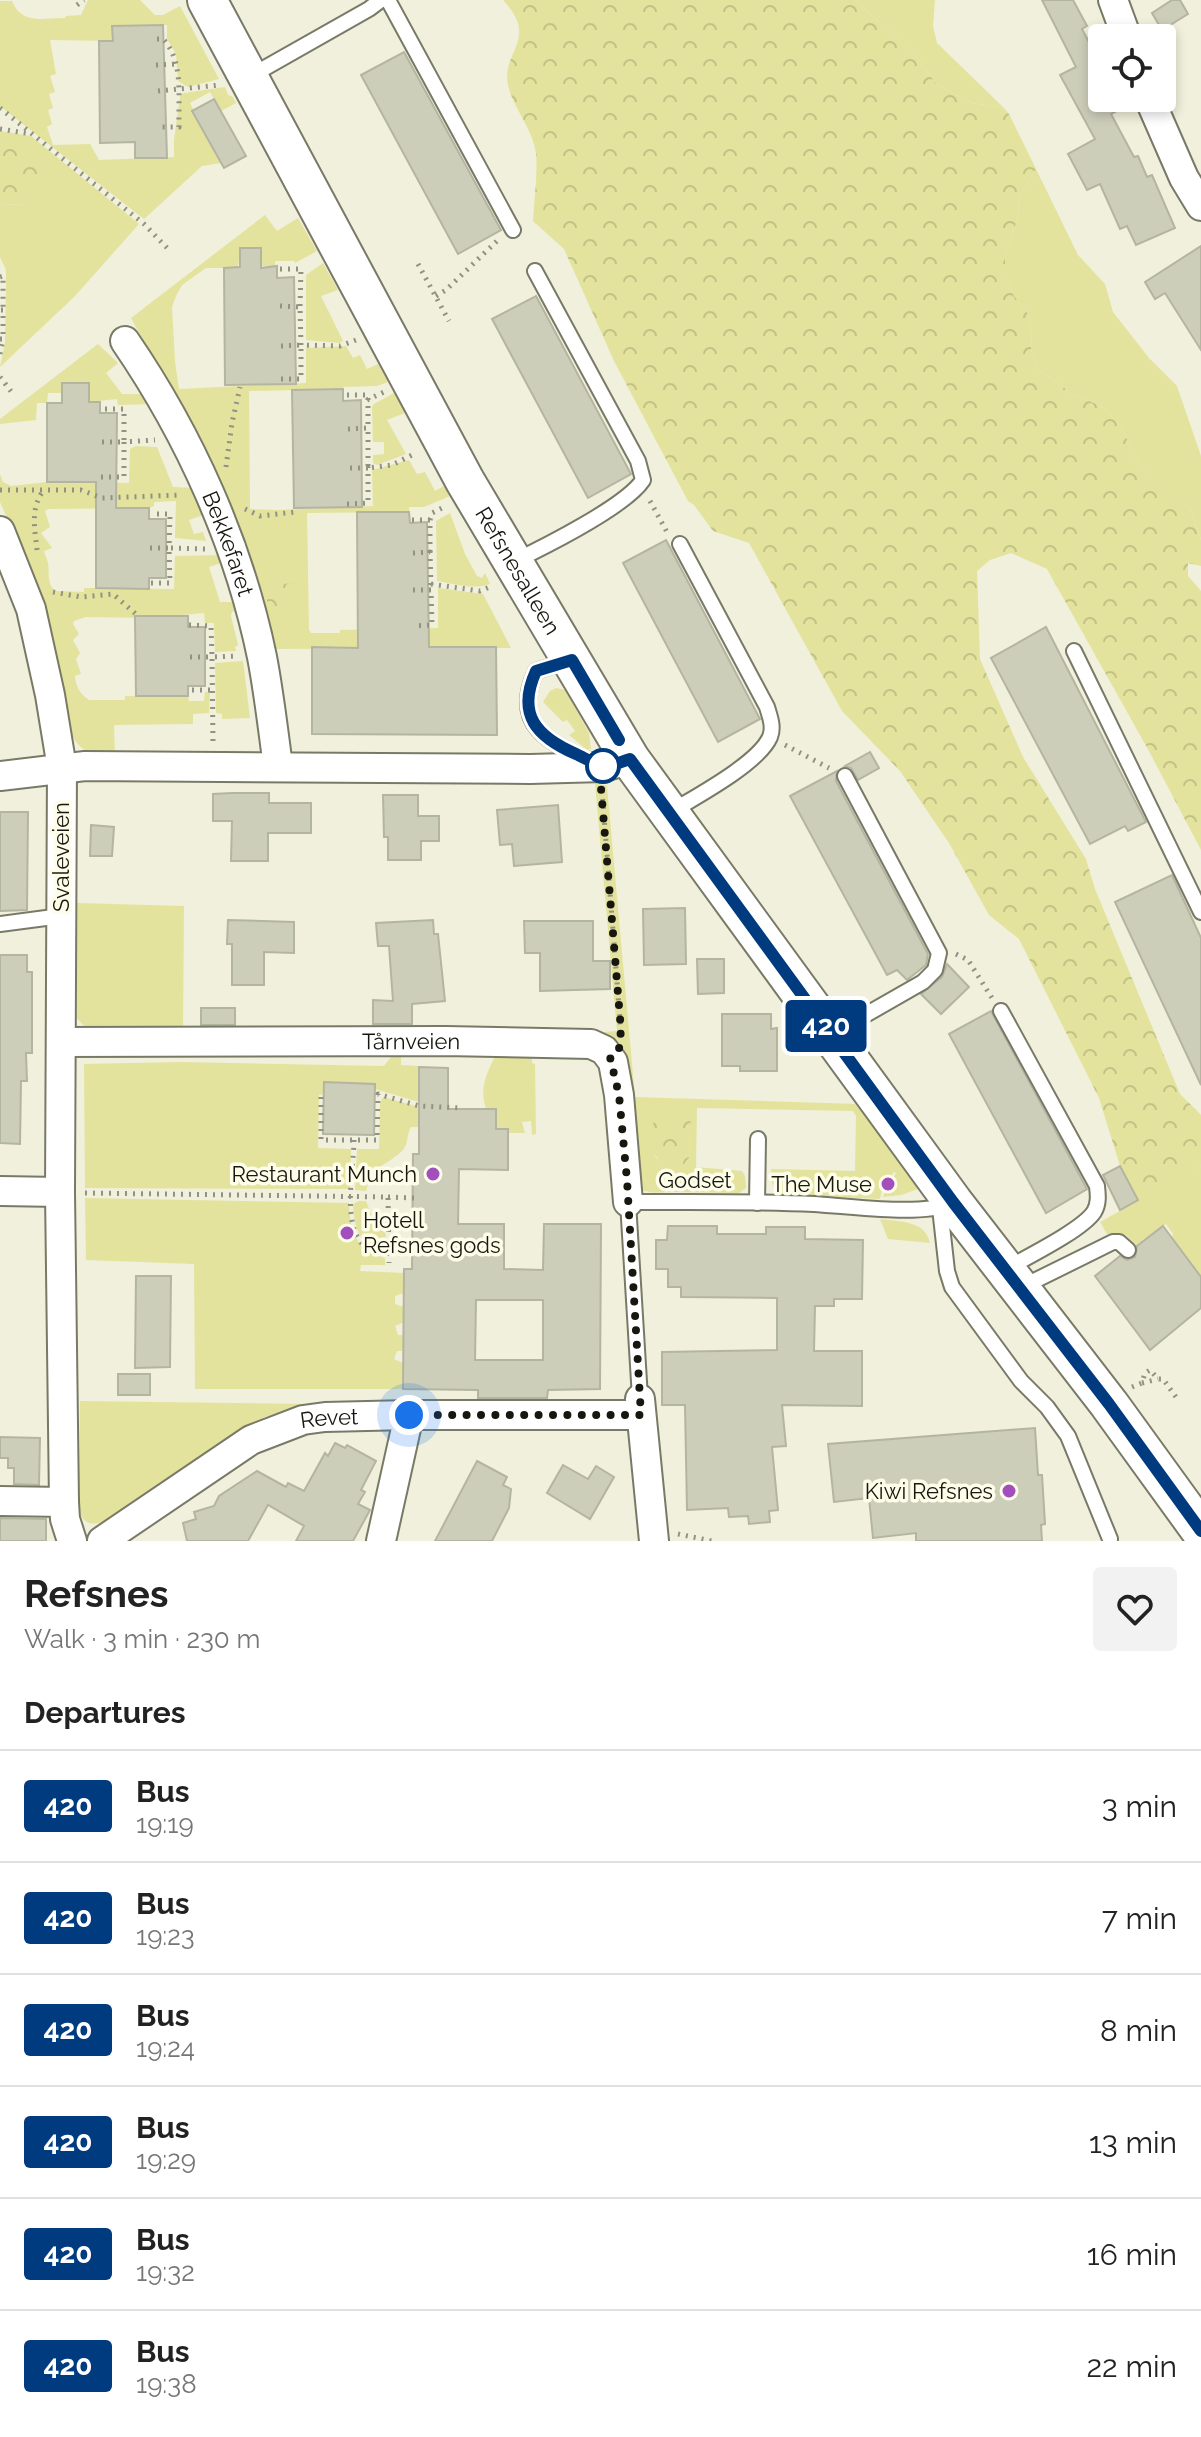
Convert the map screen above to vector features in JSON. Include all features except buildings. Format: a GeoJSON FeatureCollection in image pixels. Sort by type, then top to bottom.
{"type":"FeatureCollection","features":[{"type":"Feature","properties":{"kind":"street","name":"Refsnesalleen"},"geometry":{"type":"LineString","coordinates":[[207,0],[237,81],[465,481],[504,574],[572,660],[617,763],[669,813],[832,1034],[946,1205],[1013,1279],[1201,1531]]}},
{"type":"Feature","properties":{"kind":"street"},"geometry":{"type":"LineString","coordinates":[[1113,0],[1122,24]]}},
{"type":"Feature","properties":{"kind":"street"},"geometry":{"type":"LineString","coordinates":[[1155,112],[1184,178],[1201,206]]}},
{"type":"Feature","properties":{"kind":"street","name":"Bekkefaret"},"geometry":{"type":"LineString","coordinates":[[125,341],[155,386],[208,490],[232,550],[261,656],[278,766]]}},
{"type":"Feature","properties":{"kind":"street","name":"Svaleveien"},"geometry":{"type":"LineString","coordinates":[[0,531],[31,609],[58,732],[62,768],[60,1192],[64,1502],[72,1541]]}},
{"type":"Feature","properties":{"kind":"street"},"geometry":{"type":"LineString","coordinates":[[0,776],[62,768],[278,766],[530,769],[617,763]]}},
{"type":"Feature","properties":{"kind":"street","name":"Tårnveien"},"geometry":{"type":"LineString","coordinates":[[61,1042],[454,1041],[591,1044],[610,1057]]}},
{"type":"Feature","properties":{"kind":"street"},"geometry":{"type":"LineString","coordinates":[[610,1057],[619,1095],[628,1202]]}},
{"type":"Feature","properties":{"kind":"street"},"geometry":{"type":"LineString","coordinates":[[0,1191],[60,1192]]}},
{"type":"Feature","properties":{"kind":"street"},"geometry":{"type":"LineString","coordinates":[[640,1407],[654,1541]]}},
{"type":"Feature","properties":{"kind":"street","name":"Revet"},"geometry":{"type":"LineString","coordinates":[[102,1541],[251,1440],[280,1427],[325,1417],[640,1407]]}},
{"type":"Feature","properties":{"kind":"street"},"geometry":{"type":"LineString","coordinates":[[381,1541],[409,1415]]}},
{"type":"Feature","properties":{"kind":"street"},"geometry":{"type":"LineString","coordinates":[[0,1501],[64,1502]]}},
{"type":"Feature","properties":{"kind":"lane"},"geometry":{"type":"LineString","coordinates":[[237,81],[381,0]]}},
{"type":"Feature","properties":{"kind":"lane"},"geometry":{"type":"LineString","coordinates":[[388,0],[513,230]]}},
{"type":"Feature","properties":{"kind":"lane"},"geometry":{"type":"LineString","coordinates":[[504,574],[619,503],[636,491],[643,480],[638,461],[535,271]]}},
{"type":"Feature","properties":{"kind":"lane"},"geometry":{"type":"LineString","coordinates":[[669,813],[759,753],[770,737],[772,724],[767,707],[680,544]]}},
{"type":"Feature","properties":{"kind":"lane"},"geometry":{"type":"LineString","coordinates":[[1074,651],[1201,912]]}},
{"type":"Feature","properties":{"kind":"lane"},"geometry":{"type":"LineString","coordinates":[[572,660],[536,671],[528,687],[528,705],[535,727],[552,744],[617,763]]}},
{"type":"Feature","properties":{"kind":"lane"},"geometry":{"type":"LineString","coordinates":[[832,1034],[923,982],[935,970],[939,953],[845,776]]}},
{"type":"Feature","properties":{"kind":"lane"},"geometry":{"type":"LineString","coordinates":[[0,924],[61,916]]}},
{"type":"Feature","properties":{"kind":"lane"},"geometry":{"type":"LineString","coordinates":[[1001,1011],[1093,1179],[1098,1194],[1095,1211],[1013,1279]]}},
{"type":"Feature","properties":{"kind":"lane"},"geometry":{"type":"LineString","coordinates":[[757,1203],[758,1139]]}},
{"type":"Feature","properties":{"kind":"lane"},"geometry":{"type":"LineString","coordinates":[[628,1202],[640,1407]]}},
{"type":"Feature","properties":{"kind":"lane","name":"Godset"},"geometry":{"type":"LineString","coordinates":[[628,1202],[757,1203],[882,1209],[946,1205]]}},
{"type":"Feature","properties":{"kind":"lane"},"geometry":{"type":"LineString","coordinates":[[946,1205],[947,1271],[952,1287],[1021,1381],[1047,1407],[1068,1436],[1110,1539]]}},
{"type":"Feature","properties":{"kind":"lane"},"geometry":{"type":"LineString","coordinates":[[1013,1279],[1113,1242],[1119,1242],[1128,1250]]}},
{"type":"Feature","properties":{"kind":"path"},"geometry":{"type":"LineString","coordinates":[[77,5],[84,0]]}},
{"type":"Feature","properties":{"kind":"path"},"geometry":{"type":"LineString","coordinates":[[157,39],[163,39],[168,45],[176,64],[179,127],[157,127]]}},
{"type":"Feature","properties":{"kind":"path"},"geometry":{"type":"LineString","coordinates":[[156,65],[176,64]]}},
{"type":"Feature","properties":{"kind":"path"},"geometry":{"type":"LineString","coordinates":[[158,91],[237,81]]}},
{"type":"Feature","properties":{"kind":"path"},"geometry":{"type":"LineString","coordinates":[[0,108],[144,224],[171,252]]}},
{"type":"Feature","properties":{"kind":"path"},"geometry":{"type":"LineString","coordinates":[[0,129],[32,134]]}},
{"type":"Feature","properties":{"kind":"path"},"geometry":{"type":"LineString","coordinates":[[436,296],[513,230]]}},
{"type":"Feature","properties":{"kind":"path"},"geometry":{"type":"LineString","coordinates":[[418,264],[449,321]]}},
{"type":"Feature","properties":{"kind":"path"},"geometry":{"type":"LineString","coordinates":[[280,269],[301,269],[301,379],[281,379]]}},
{"type":"Feature","properties":{"kind":"path"},"geometry":{"type":"LineString","coordinates":[[0,277],[3,276],[0,354]]}},
{"type":"Feature","properties":{"kind":"path"},"geometry":{"type":"LineString","coordinates":[[280,306],[300,307]]}},
{"type":"Feature","properties":{"kind":"path"},"geometry":{"type":"LineString","coordinates":[[281,346],[340,346],[345,343]]}},
{"type":"Feature","properties":{"kind":"path"},"geometry":{"type":"LineString","coordinates":[[0,377],[13,394]]}},
{"type":"Feature","properties":{"kind":"path"},"geometry":{"type":"LineString","coordinates":[[0,490],[81,490],[102,498],[196,494],[208,490],[222,483],[240,387]]}},
{"type":"Feature","properties":{"kind":"path"},"geometry":{"type":"LineString","coordinates":[[367,400],[386,391]]}},
{"type":"Feature","properties":{"kind":"path"},"geometry":{"type":"LineString","coordinates":[[347,395],[368,395],[368,503],[347,504]]}},
{"type":"Feature","properties":{"kind":"path"},"geometry":{"type":"LineString","coordinates":[[101,477],[124,477],[124,409],[103,409]]}},
{"type":"Feature","properties":{"kind":"path"},"geometry":{"type":"LineString","coordinates":[[348,429],[368,428]]}},
{"type":"Feature","properties":{"kind":"path"},"geometry":{"type":"LineString","coordinates":[[102,442],[124,442]]}},
{"type":"Feature","properties":{"kind":"path"},"geometry":{"type":"LineString","coordinates":[[348,468],[392,465],[407,457]]}},
{"type":"Feature","properties":{"kind":"path"},"geometry":{"type":"LineString","coordinates":[[38,553],[34,520],[36,504],[44,490]]}},
{"type":"Feature","properties":{"kind":"path"},"geometry":{"type":"LineString","coordinates":[[636,491],[651,502],[669,537],[680,544]]}},
{"type":"Feature","properties":{"kind":"path"},"geometry":{"type":"LineString","coordinates":[[414,626],[432,625],[430,520],[432,513],[448,504]]}},
{"type":"Feature","properties":{"kind":"path"},"geometry":{"type":"LineString","coordinates":[[244,508],[260,516],[295,512]]}},
{"type":"Feature","properties":{"kind":"path"},"geometry":{"type":"LineString","coordinates":[[151,514],[170,514],[170,583],[151,583]]}},
{"type":"Feature","properties":{"kind":"path"},"geometry":{"type":"LineString","coordinates":[[412,520],[430,520]]}},
{"type":"Feature","properties":{"kind":"path"},"geometry":{"type":"LineString","coordinates":[[150,548],[232,550]]}},
{"type":"Feature","properties":{"kind":"path"},"geometry":{"type":"LineString","coordinates":[[413,553],[430,552]]}},
{"type":"Feature","properties":{"kind":"path"},"geometry":{"type":"LineString","coordinates":[[413,590],[431,587],[480,591],[504,574]]}},
{"type":"Feature","properties":{"kind":"path"},"geometry":{"type":"LineString","coordinates":[[45,582],[50,591],[67,596],[113,594],[137,615]]}},
{"type":"Feature","properties":{"kind":"path"},"geometry":{"type":"LineString","coordinates":[[189,625],[211,626],[213,766]]}},
{"type":"Feature","properties":{"kind":"path"},"geometry":{"type":"LineString","coordinates":[[190,657],[261,656]]}},
{"type":"Feature","properties":{"kind":"path"},"geometry":{"type":"LineString","coordinates":[[192,690],[212,690]]}},
{"type":"Feature","properties":{"kind":"path"},"geometry":{"type":"LineString","coordinates":[[770,737],[845,776]]}},
{"type":"Feature","properties":{"kind":"path"},"geometry":{"type":"LineString","coordinates":[[610,1057],[619,1049],[621,1030],[600,776],[617,763]]}},
{"type":"Feature","properties":{"kind":"path"},"geometry":{"type":"LineString","coordinates":[[939,953],[955,954],[968,960],[1001,1011]]}},
{"type":"Feature","properties":{"kind":"path"},"geometry":{"type":"LineString","coordinates":[[321,1097],[321,1140],[377,1140],[378,1094],[419,1106],[463,1108]]}},
{"type":"Feature","properties":{"kind":"path"},"geometry":{"type":"LineString","coordinates":[[354,1140],[352,1224],[359,1240],[374,1252],[388,1254]]}},
{"type":"Feature","properties":{"kind":"path"},"geometry":{"type":"LineString","coordinates":[[60,1192],[414,1198]]}},
{"type":"Feature","properties":{"kind":"path"},"geometry":{"type":"LineString","coordinates":[[388,1197],[389,1263]]}},
{"type":"Feature","properties":{"kind":"path"},"geometry":{"type":"LineString","coordinates":[[1142,1383],[1145,1373],[1150,1370],[1158,1379]]}},
{"type":"Feature","properties":{"kind":"path"},"geometry":{"type":"LineString","coordinates":[[1123,1393],[1142,1383],[1163,1379],[1176,1397]]}},
{"type":"Feature","properties":{"kind":"green space"},"geometry":{"type":"Polygon","coordinates":[[[88,0],[140,0],[155,15],[163,15],[180,6],[219,79],[188,87],[178,81],[176,54],[167,39],[167,25],[113,26],[113,41],[50,40],[56,74],[50,76],[55,92],[49,94],[53,108],[48,110],[52,124],[47,127],[53,145],[90,144],[99,160],[174,157],[180,96],[225,87],[236,103],[221,111],[210,92],[190,103],[221,163],[202,166],[144,219],[0,106],[0,1],[12,1],[21,14],[41,19],[81,15],[88,0]]]}},
{"type":"Feature","properties":{"kind":"green space"},"geometry":{"type":"Polygon","coordinates":[[[503,0],[855,0],[915,55],[936,84],[971,103],[1003,107],[1009,114],[1036,169],[1019,196],[1018,218],[1005,254],[1005,275],[1014,296],[1028,314],[1032,330],[1031,350],[1038,369],[1074,395],[1101,406],[1120,425],[1137,460],[1174,499],[1190,507],[1201,540],[1201,566],[1188,563],[1188,576],[1201,591],[1201,850],[1047,569],[1011,553],[990,560],[977,571],[980,659],[1023,757],[1086,859],[1095,889],[1180,1094],[1201,1115],[1201,1166],[1142,1201],[1138,1200],[1120,1166],[1099,1098],[1019,939],[989,915],[949,843],[900,771],[842,711],[749,543],[713,531],[688,501],[614,361],[564,249],[533,221],[536,153],[508,85],[509,63],[519,35],[514,13],[503,0]]]}},
{"type":"Feature","properties":{"kind":"green space"},"geometry":{"type":"Polygon","coordinates":[[[855,0],[935,0],[933,26],[937,43],[1003,107],[971,103],[936,84],[915,55],[855,0]]]}},
{"type":"Feature","properties":{"kind":"green space"},"geometry":{"type":"Polygon","coordinates":[[[0,131],[31,136],[139,224],[74,297],[0,367],[5,343],[6,270],[0,257],[0,205],[26,204],[26,138],[0,138],[0,131]]]}},
{"type":"Feature","properties":{"kind":"green space"},"geometry":{"type":"Polygon","coordinates":[[[0,138],[26,138],[48,168],[26,204],[0,205],[0,138]]]}},
{"type":"Feature","properties":{"kind":"green space"},"geometry":{"type":"Polygon","coordinates":[[[1036,169],[1078,255],[1105,284],[1113,312],[1149,358],[1177,386],[1201,456],[1201,540],[1190,507],[1174,500],[1137,460],[1120,425],[1101,406],[1074,395],[1038,369],[1031,350],[1032,330],[1028,314],[1014,296],[1005,275],[1005,254],[1018,218],[1019,196],[1036,169]]]}},
{"type":"Feature","properties":{"kind":"green space"},"geometry":{"type":"Polygon","coordinates":[[[265,215],[277,231],[298,218],[317,251],[295,263],[275,261],[275,266],[261,266],[261,248],[240,248],[238,268],[206,268],[182,285],[172,307],[179,389],[306,383],[306,348],[346,346],[353,358],[360,355],[367,369],[378,364],[388,382],[343,389],[249,391],[250,509],[373,506],[372,470],[409,460],[417,474],[425,472],[435,491],[444,486],[450,496],[424,507],[409,507],[409,512],[307,513],[309,630],[311,633],[340,633],[340,630],[438,628],[438,588],[483,594],[511,648],[268,649],[180,408],[131,318],[265,215]]]}},
{"type":"Feature","properties":{"kind":"green space"},"geometry":{"type":"Polygon","coordinates":[[[323,263],[338,290],[321,296],[343,341],[339,343],[306,340],[306,275],[323,263]]]}},
{"type":"Feature","properties":{"kind":"green space"},"geometry":{"type":"Polygon","coordinates":[[[98,344],[118,363],[106,373],[122,394],[147,394],[154,404],[118,405],[117,399],[89,402],[62,393],[48,393],[47,403],[37,403],[36,420],[0,424],[0,419],[98,344]]]}},
{"type":"Feature","properties":{"kind":"green space"},"geometry":{"type":"Polygon","coordinates":[[[394,393],[405,413],[387,420],[406,454],[377,465],[373,463],[373,455],[384,454],[384,442],[373,442],[372,407],[394,393]]]}},
{"type":"Feature","properties":{"kind":"green space"},"geometry":{"type":"Polygon","coordinates":[[[136,446],[157,447],[173,487],[195,488],[206,514],[189,520],[194,534],[203,532],[206,541],[175,538],[176,501],[154,502],[154,506],[149,508],[48,509],[45,511],[50,527],[41,533],[52,548],[44,551],[50,584],[55,591],[84,592],[84,588],[174,589],[175,556],[221,555],[224,562],[209,567],[220,602],[237,602],[238,610],[231,616],[238,645],[236,651],[215,652],[214,623],[205,623],[204,613],[149,618],[86,617],[74,621],[79,634],[73,640],[80,653],[76,659],[81,674],[75,676],[79,690],[89,700],[125,700],[125,696],[188,696],[189,701],[204,701],[205,692],[210,692],[209,713],[193,714],[193,724],[114,725],[115,755],[84,749],[66,723],[22,552],[0,502],[0,474],[3,482],[11,486],[47,482],[129,483],[130,449],[136,446]]]}},
{"type":"Feature","properties":{"kind":"green space"},"geometry":{"type":"Polygon","coordinates":[[[450,513],[477,576],[482,578],[485,573],[490,584],[471,586],[437,581],[436,521],[450,513]]]}},
{"type":"Feature","properties":{"kind":"green space"},"geometry":{"type":"Polygon","coordinates":[[[292,583],[296,612],[269,615],[265,586],[292,583]]]}},
{"type":"Feature","properties":{"kind":"green space"},"geometry":{"type":"Polygon","coordinates":[[[243,661],[250,718],[222,719],[222,714],[216,713],[215,663],[243,661]]]}},
{"type":"Feature","properties":{"kind":"green space"},"geometry":{"type":"Polygon","coordinates":[[[556,688],[565,690],[589,733],[591,749],[586,749],[569,735],[575,731],[567,720],[563,722],[543,702],[556,688]]]}},
{"type":"Feature","properties":{"kind":"green space"},"geometry":{"type":"Polygon","coordinates":[[[595,783],[607,786],[635,1097],[858,1104],[921,1188],[883,1197],[886,1190],[895,1185],[892,1180],[894,1172],[889,1179],[884,1179],[880,1199],[778,1194],[772,1183],[771,1169],[855,1171],[856,1116],[853,1111],[697,1108],[696,1167],[742,1171],[746,1188],[739,1193],[680,1192],[679,1170],[689,1158],[690,1109],[655,1156],[670,1174],[672,1192],[649,1192],[637,1186],[592,1033],[617,1031],[595,783]]]}},
{"type":"Feature","properties":{"kind":"green space"},"geometry":{"type":"Polygon","coordinates":[[[76,903],[184,906],[183,1031],[95,1030],[84,1026],[77,1018],[76,903]]]}},
{"type":"Feature","properties":{"kind":"green space"},"geometry":{"type":"Polygon","coordinates":[[[391,1052],[401,1052],[401,1065],[420,1066],[419,1102],[375,1089],[375,1084],[319,1095],[318,1148],[351,1149],[350,1189],[85,1188],[84,1064],[180,1062],[384,1066],[391,1052]]]}},
{"type":"Feature","properties":{"kind":"green space"},"geometry":{"type":"Polygon","coordinates":[[[496,1054],[532,1055],[532,1063],[535,1064],[536,1134],[532,1135],[531,1121],[522,1122],[525,1133],[508,1133],[508,1129],[496,1129],[490,1118],[483,1091],[496,1054]]]}},
{"type":"Feature","properties":{"kind":"green space"},"geometry":{"type":"Polygon","coordinates":[[[383,1097],[423,1108],[429,1127],[411,1127],[404,1149],[376,1171],[366,1191],[355,1190],[357,1149],[379,1149],[380,1103],[383,1097]]]}},
{"type":"Feature","properties":{"kind":"green space"},"geometry":{"type":"Polygon","coordinates":[[[691,1109],[689,1158],[679,1170],[680,1192],[672,1192],[668,1175],[651,1146],[648,1129],[660,1116],[691,1109]]]}},
{"type":"Feature","properties":{"kind":"green space"},"geometry":{"type":"Polygon","coordinates":[[[1201,1166],[1201,1277],[1166,1224],[1137,1246],[1126,1235],[1107,1234],[1100,1222],[1201,1166]]]}},
{"type":"Feature","properties":{"kind":"green space"},"geometry":{"type":"Polygon","coordinates":[[[85,1198],[349,1203],[356,1238],[368,1251],[385,1258],[385,1265],[361,1265],[360,1271],[404,1273],[404,1293],[395,1296],[395,1304],[404,1307],[404,1322],[395,1326],[398,1335],[403,1335],[403,1351],[397,1351],[394,1359],[403,1363],[403,1389],[195,1389],[194,1264],[86,1260],[85,1198]]]}},
{"type":"Feature","properties":{"kind":"green space"},"geometry":{"type":"Polygon","coordinates":[[[366,1201],[374,1222],[386,1234],[386,1252],[370,1246],[360,1236],[353,1204],[366,1201]]]}},
{"type":"Feature","properties":{"kind":"green space"},"geometry":{"type":"Polygon","coordinates":[[[880,1219],[917,1226],[927,1235],[930,1243],[888,1239],[880,1219]]]}},
{"type":"Feature","properties":{"kind":"green space"},"geometry":{"type":"Polygon","coordinates":[[[80,1401],[379,1405],[296,1409],[265,1417],[207,1452],[108,1521],[94,1524],[87,1522],[79,1511],[80,1401]]]}},
{"type":"Feature","properties":{"kind":"bus line","name":"420"},"geometry":{"type":"LineString","coordinates":[[619,740],[572,660],[536,671],[528,687],[528,705],[535,727],[552,744],[604,767],[630,759],[953,1202],[1109,1404],[1201,1531]]}},
{"type":"Feature","properties":{"kind":"place","name":"Restaurant Munch"},"geometry":{"type":"Point","coordinates":[433,1174]}},
{"type":"Feature","properties":{"kind":"place","name":"The Muse"},"geometry":{"type":"Point","coordinates":[888,1184]}},
{"type":"Feature","properties":{"kind":"place","name":"Hotell Refsnes gods"},"geometry":{"type":"Point","coordinates":[347,1233]}},
{"type":"Feature","properties":{"kind":"place","name":"Kiwi Refsnes"},"geometry":{"type":"Point","coordinates":[1009,1491]}},
{"type":"Feature","properties":{"kind":"route"},"geometry":{"type":"LineString","coordinates":[[409,1415],[641,1415],[627,1180],[619,1095],[610,1057],[619,1049],[621,1030],[600,776],[603,766]]}}]}
